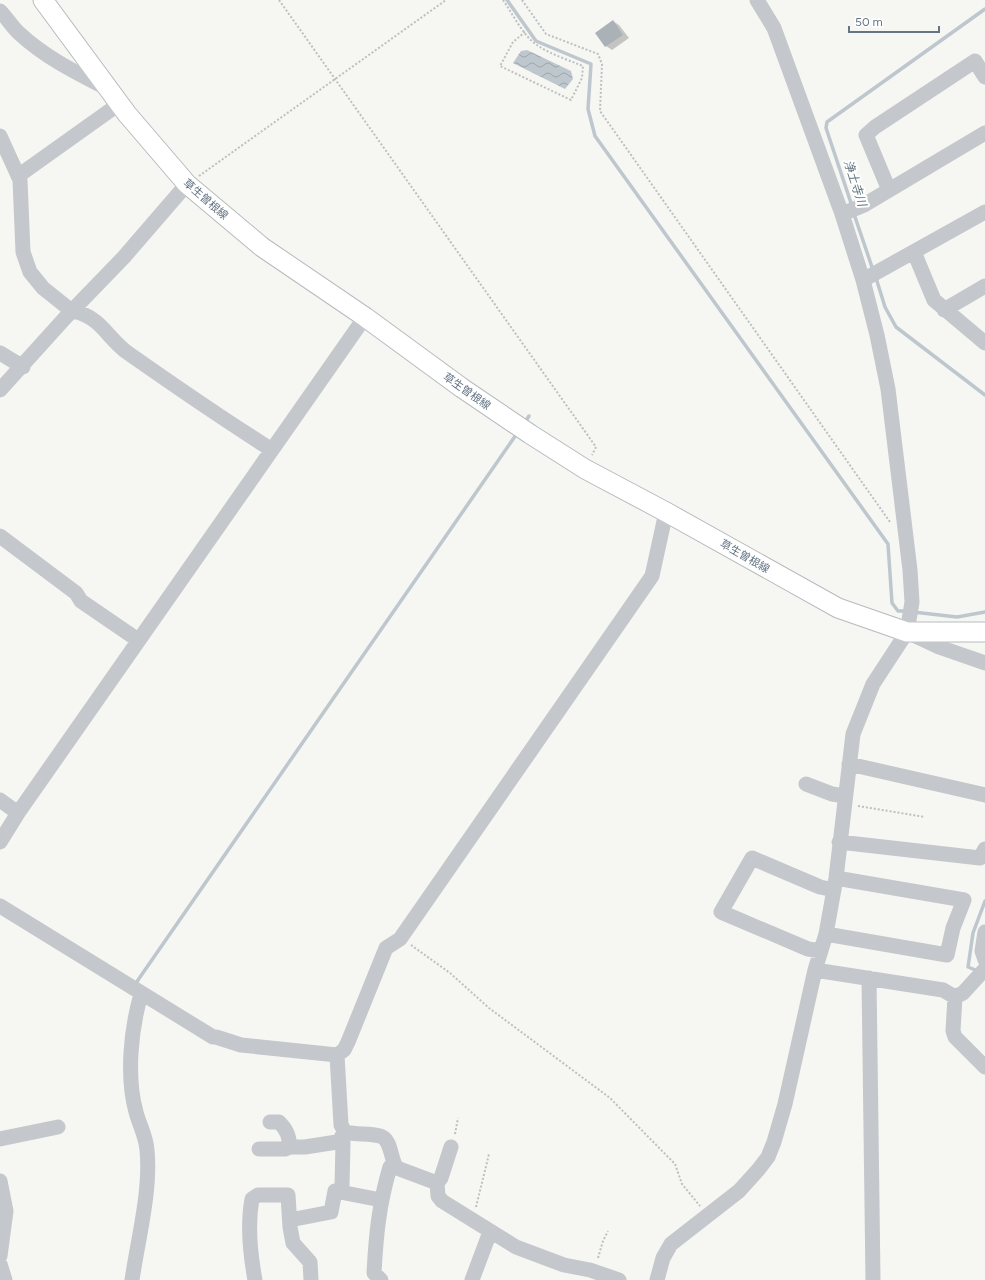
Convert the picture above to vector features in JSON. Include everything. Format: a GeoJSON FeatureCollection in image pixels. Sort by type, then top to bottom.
{"type":"FeatureCollection","features":[{"type":"Feature","properties":{"kind":"main road","name":"草生曽根線"},"geometry":{"type":"LineString","coordinates":[[43,0],[114,97],[187,184],[262,247],[365,317],[462,388],[530,434],[585,469],[666,512],[838,608],[906,632],[984,632]]}},
{"type":"Feature","properties":{"kind":"street"},"geometry":{"type":"LineString","coordinates":[[657,1280],[663,1258],[671,1244],[739,1191],[768,1157],[782,1119],[815,970],[826,934],[835,884],[853,734],[860,712],[873,684],[906,632],[912,602],[910,570],[888,389],[877,335],[863,280],[842,214],[774,28],[757,0]]}},
{"type":"Feature","properties":{"kind":"street"},"geometry":{"type":"LineString","coordinates":[[0,11],[20,34],[42,52],[114,97],[18,176]]}},
{"type":"Feature","properties":{"kind":"street"},"geometry":{"type":"LineString","coordinates":[[889,190],[866,135],[875,127],[975,61],[985,77]]}},
{"type":"Feature","properties":{"kind":"street"},"geometry":{"type":"LineString","coordinates":[[842,214],[864,205],[985,133]]}},
{"type":"Feature","properties":{"kind":"street"},"geometry":{"type":"LineString","coordinates":[[0,136],[18,176],[22,205],[23,252],[30,272],[43,288],[73,311],[90,316],[102,325],[126,351],[272,450]]}},
{"type":"Feature","properties":{"kind":"street"},"geometry":{"type":"LineString","coordinates":[[0,390],[124,258],[187,184]]}},
{"type":"Feature","properties":{"kind":"street"},"geometry":{"type":"LineString","coordinates":[[863,280],[985,212]]}},
{"type":"Feature","properties":{"kind":"street"},"geometry":{"type":"LineString","coordinates":[[914,252],[934,300],[985,343]]}},
{"type":"Feature","properties":{"kind":"street"},"geometry":{"type":"LineString","coordinates":[[944,310],[985,286]]}},
{"type":"Feature","properties":{"kind":"street"},"geometry":{"type":"LineString","coordinates":[[0,842],[18,813],[138,640],[365,317]]}},
{"type":"Feature","properties":{"kind":"street"},"geometry":{"type":"LineString","coordinates":[[0,353],[23,367]]}},
{"type":"Feature","properties":{"kind":"street"},"geometry":{"type":"LineString","coordinates":[[0,906],[213,1038],[216,1037],[241,1045],[337,1056],[344,1050],[348,1042],[386,948],[400,939],[652,576],[666,512]]}},
{"type":"Feature","properties":{"kind":"street"},"geometry":{"type":"LineString","coordinates":[[0,536],[76,593],[80,601],[138,640]]}},
{"type":"Feature","properties":{"kind":"street"},"geometry":{"type":"LineString","coordinates":[[906,632],[940,647],[985,663]]}},
{"type":"Feature","properties":{"kind":"street"},"geometry":{"type":"LineString","coordinates":[[849,764],[985,795]]}},
{"type":"Feature","properties":{"kind":"street"},"geometry":{"type":"LineString","coordinates":[[806,784],[844,799]]}},
{"type":"Feature","properties":{"kind":"street"},"geometry":{"type":"LineString","coordinates":[[0,800],[18,813]]}},
{"type":"Feature","properties":{"kind":"street"},"geometry":{"type":"LineString","coordinates":[[839,842],[980,858],[985,849]]}},
{"type":"Feature","properties":{"kind":"street"},"geometry":{"type":"LineString","coordinates":[[820,951],[808,949],[721,912],[752,858],[820,887],[835,884],[964,900],[953,928],[947,955],[826,934]]}},
{"type":"Feature","properties":{"kind":"street"},"geometry":{"type":"LineString","coordinates":[[985,932],[982,951],[985,960]]}},
{"type":"Feature","properties":{"kind":"street"},"geometry":{"type":"LineString","coordinates":[[955,997],[963,993],[985,969]]}},
{"type":"Feature","properties":{"kind":"street"},"geometry":{"type":"LineString","coordinates":[[815,970],[943,990],[955,997]]}},
{"type":"Feature","properties":{"kind":"street"},"geometry":{"type":"LineString","coordinates":[[869,978],[873,1280]]}},
{"type":"Feature","properties":{"kind":"street"},"geometry":{"type":"LineString","coordinates":[[132,1280],[148,1167],[146,1140],[134,1101],[131,1058],[135,1016],[141,994]]}},
{"type":"Feature","properties":{"kind":"street"},"geometry":{"type":"LineString","coordinates":[[955,997],[952,1031],[955,1038],[985,1068]]}},
{"type":"Feature","properties":{"kind":"street"},"geometry":{"type":"LineString","coordinates":[[337,1056],[343,1144],[341,1191]]}},
{"type":"Feature","properties":{"kind":"street"},"geometry":{"type":"LineString","coordinates":[[270,1122],[279,1122],[284,1128],[289,1135],[290,1147]]}},
{"type":"Feature","properties":{"kind":"street"},"geometry":{"type":"LineString","coordinates":[[0,1140],[58,1127]]}},
{"type":"Feature","properties":{"kind":"street"},"geometry":{"type":"LineString","coordinates":[[259,1149],[305,1147],[351,1134],[382,1136],[387,1142],[393,1164],[398,1168],[437,1183]]}},
{"type":"Feature","properties":{"kind":"street"},"geometry":{"type":"LineString","coordinates":[[451,1147],[441,1178],[437,1183],[438,1196],[442,1201],[516,1247],[564,1265],[590,1270],[613,1279]]}},
{"type":"Feature","properties":{"kind":"street"},"geometry":{"type":"LineString","coordinates":[[381,1280],[374,1273],[377,1224],[380,1200],[390,1167],[393,1164]]}},
{"type":"Feature","properties":{"kind":"street"},"geometry":{"type":"LineString","coordinates":[[0,1181],[6,1211],[0,1256]]}},
{"type":"Feature","properties":{"kind":"street"},"geometry":{"type":"LineString","coordinates":[[290,1220],[331,1212],[335,1191],[380,1200]]}},
{"type":"Feature","properties":{"kind":"street"},"geometry":{"type":"LineString","coordinates":[[255,1280],[250,1243],[250,1213],[252,1199],[258,1195],[288,1195],[293,1243],[310,1262],[311,1280]]}},
{"type":"Feature","properties":{"kind":"street"},"geometry":{"type":"LineString","coordinates":[[472,1280],[490,1232]]}},
{"type":"Feature","properties":{"kind":"street"},"geometry":{"type":"LineString","coordinates":[[0,1264],[5,1280]]}},
{"type":"Feature","properties":{"kind":"path"},"geometry":{"type":"LineString","coordinates":[[279,0],[596,447]]}},
{"type":"Feature","properties":{"kind":"path"},"geometry":{"type":"LineString","coordinates":[[187,184],[446,0]]}},
{"type":"Feature","properties":{"kind":"path"},"geometry":{"type":"LineString","coordinates":[[503,0],[525,32],[538,46],[583,66],[582,78],[571,100],[500,66],[513,42],[525,32]]}},
{"type":"Feature","properties":{"kind":"path"},"geometry":{"type":"LineString","coordinates":[[522,0],[546,34],[598,54],[602,64],[600,111],[894,527],[905,530]]}},
{"type":"Feature","properties":{"kind":"path"},"geometry":{"type":"LineString","coordinates":[[844,799],[925,817]]}},
{"type":"Feature","properties":{"kind":"path"},"geometry":{"type":"LineString","coordinates":[[400,939],[409,943],[450,973],[489,1008],[610,1098],[675,1164],[682,1184],[708,1214]]}},
{"type":"Feature","properties":{"kind":"path"},"geometry":{"type":"LineString","coordinates":[[451,1147],[458,1118]]}},
{"type":"Feature","properties":{"kind":"path"},"geometry":{"type":"LineString","coordinates":[[474,1222],[480,1182],[489,1154]]}},
{"type":"Feature","properties":{"kind":"path"},"geometry":{"type":"LineString","coordinates":[[590,1270],[597,1259],[603,1241],[608,1232]]}},
{"type":"Feature","properties":{"kind":"water"},"geometry":{"type":"Polygon","coordinates":[[[527,50],[571,71],[573,79],[565,89],[513,63],[521,51],[527,50]]]}},
{"type":"Feature","properties":{"kind":"building"},"geometry":{"type":"Polygon","coordinates":[[[613,20],[623,35],[605,47],[595,33],[613,20]]]}},
{"type":"Feature","properties":{"kind":"waterway"},"geometry":{"type":"LineString","coordinates":[[507,0],[536,41],[591,64],[588,109],[595,136],[888,544],[892,603],[898,611],[907,611]]}},
{"type":"Feature","properties":{"kind":"waterway","name":"浄土寺川"},"geometry":{"type":"LineString","coordinates":[[852,206],[826,128],[827,122],[985,9]]}},
{"type":"Feature","properties":{"kind":"waterway","name":"浄土寺川"},"geometry":{"type":"LineString","coordinates":[[854,214],[873,270]]}},
{"type":"Feature","properties":{"kind":"waterway","name":"浄土寺川"},"geometry":{"type":"LineString","coordinates":[[876,278],[885,307],[896,327],[985,395]]}},
{"type":"Feature","properties":{"kind":"waterway"},"geometry":{"type":"LineString","coordinates":[[524,424],[529,416]]}},
{"type":"Feature","properties":{"kind":"waterway"},"geometry":{"type":"LineString","coordinates":[[136,984],[518,432]]}},
{"type":"Feature","properties":{"kind":"waterway"},"geometry":{"type":"LineString","coordinates":[[913,612],[957,617],[985,612]]}},
{"type":"Feature","properties":{"kind":"waterway","name":"浄土寺川"},"geometry":{"type":"LineString","coordinates":[[978,971],[968,967],[973,933],[985,901]]}}]}
